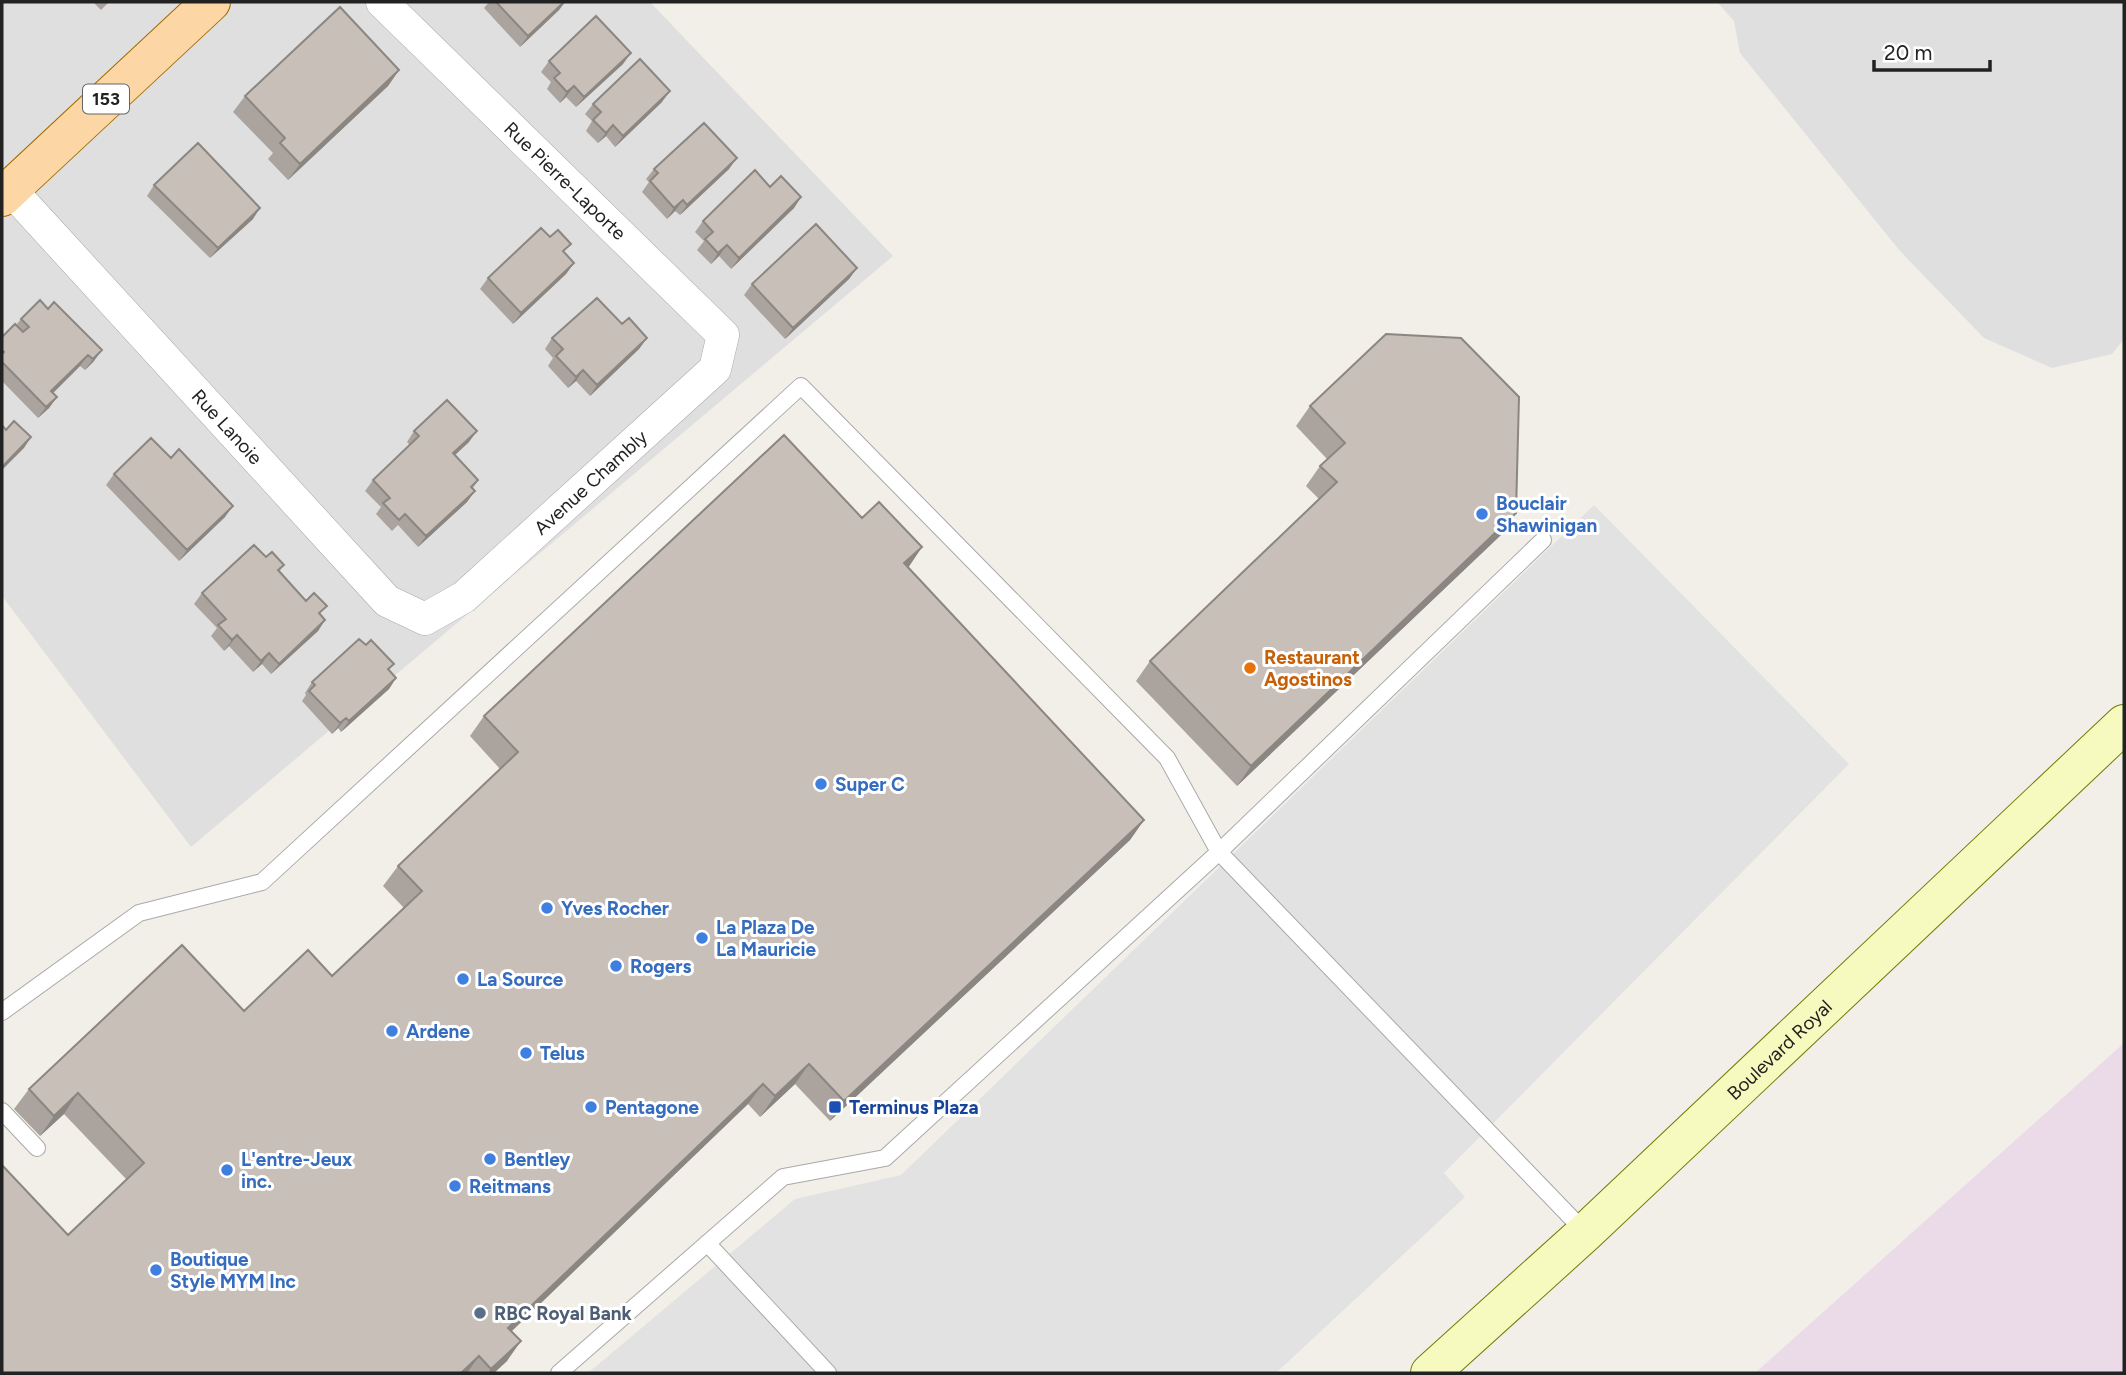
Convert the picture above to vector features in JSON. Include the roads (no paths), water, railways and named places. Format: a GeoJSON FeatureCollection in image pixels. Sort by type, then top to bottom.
{"type":"FeatureCollection","features":[{"type":"Feature","properties":{"kind":"main road","name":"153"},"geometry":{"type":"LineString","coordinates":[[6,193],[211,2]]}},
{"type":"Feature","properties":{"kind":"street","name":"Rue Pierre-Laporte"},"geometry":{"type":"LineString","coordinates":[[382,2],[723,335],[715,369]]}},
{"type":"Feature","properties":{"kind":"street","name":"Rue Lanoie"},"geometry":{"type":"LineString","coordinates":[[6,193],[387,601],[425,619],[464,597]]}},
{"type":"Feature","properties":{"kind":"street","name":"Avenue Chambly"},"geometry":{"type":"LineString","coordinates":[[464,597],[715,369]]}},
{"type":"Feature","properties":{"kind":"street","name":"Boulevard Royal"},"geometry":{"type":"LineString","coordinates":[[1430,1373],[1586,1232],[2124,724]]}},
{"type":"Feature","properties":{"kind":"lane"},"geometry":{"type":"LineString","coordinates":[[2,1012],[139,913],[262,882],[801,386],[1167,758],[1219,852],[1586,1232]]}},
{"type":"Feature","properties":{"kind":"lane"},"geometry":{"type":"LineString","coordinates":[[559,1373],[783,1177],[885,1158],[1219,852],[1544,540]]}},
{"type":"Feature","properties":{"kind":"lane"},"geometry":{"type":"LineString","coordinates":[[2,1111],[37,1148]]}},
{"type":"Feature","properties":{"kind":"lane"},"geometry":{"type":"LineString","coordinates":[[707,1243],[828,1373]]}},
{"type":"Feature","properties":{"kind":"place","name":"Bouclair Shawinigan"},"geometry":{"type":"Point","coordinates":[1482,514]}},
{"type":"Feature","properties":{"kind":"place","name":"Restaurant Agostinos"},"geometry":{"type":"Point","coordinates":[1250,668]}},
{"type":"Feature","properties":{"kind":"place","name":"Super C"},"geometry":{"type":"Point","coordinates":[821,784]}},
{"type":"Feature","properties":{"kind":"place","name":"Yves Rocher"},"geometry":{"type":"Point","coordinates":[547,908]}},
{"type":"Feature","properties":{"kind":"place","name":"La Plaza De La Mauricie"},"geometry":{"type":"Point","coordinates":[702,938]}},
{"type":"Feature","properties":{"kind":"place","name":"Rogers"},"geometry":{"type":"Point","coordinates":[616,966]}},
{"type":"Feature","properties":{"kind":"place","name":"La Source"},"geometry":{"type":"Point","coordinates":[463,979]}},
{"type":"Feature","properties":{"kind":"place","name":"Ardene"},"geometry":{"type":"Point","coordinates":[392,1031]}},
{"type":"Feature","properties":{"kind":"place","name":"Telus"},"geometry":{"type":"Point","coordinates":[526,1053]}},
{"type":"Feature","properties":{"kind":"place","name":"Pentagone"},"geometry":{"type":"Point","coordinates":[591,1107]}},
{"type":"Feature","properties":{"kind":"place","name":"Terminus Plaza"},"geometry":{"type":"Point","coordinates":[835,1107]}},
{"type":"Feature","properties":{"kind":"place","name":"Bentley"},"geometry":{"type":"Point","coordinates":[490,1159]}},
{"type":"Feature","properties":{"kind":"place","name":"L'entre-Jeux inc."},"geometry":{"type":"Point","coordinates":[227,1170]}},
{"type":"Feature","properties":{"kind":"place","name":"Reitmans"},"geometry":{"type":"Point","coordinates":[455,1186]}},
{"type":"Feature","properties":{"kind":"place","name":"Boutique Style MYM Inc"},"geometry":{"type":"Point","coordinates":[156,1270]}},
{"type":"Feature","properties":{"kind":"place","name":"RBC Royal Bank"},"geometry":{"type":"Point","coordinates":[480,1313]}}]}
